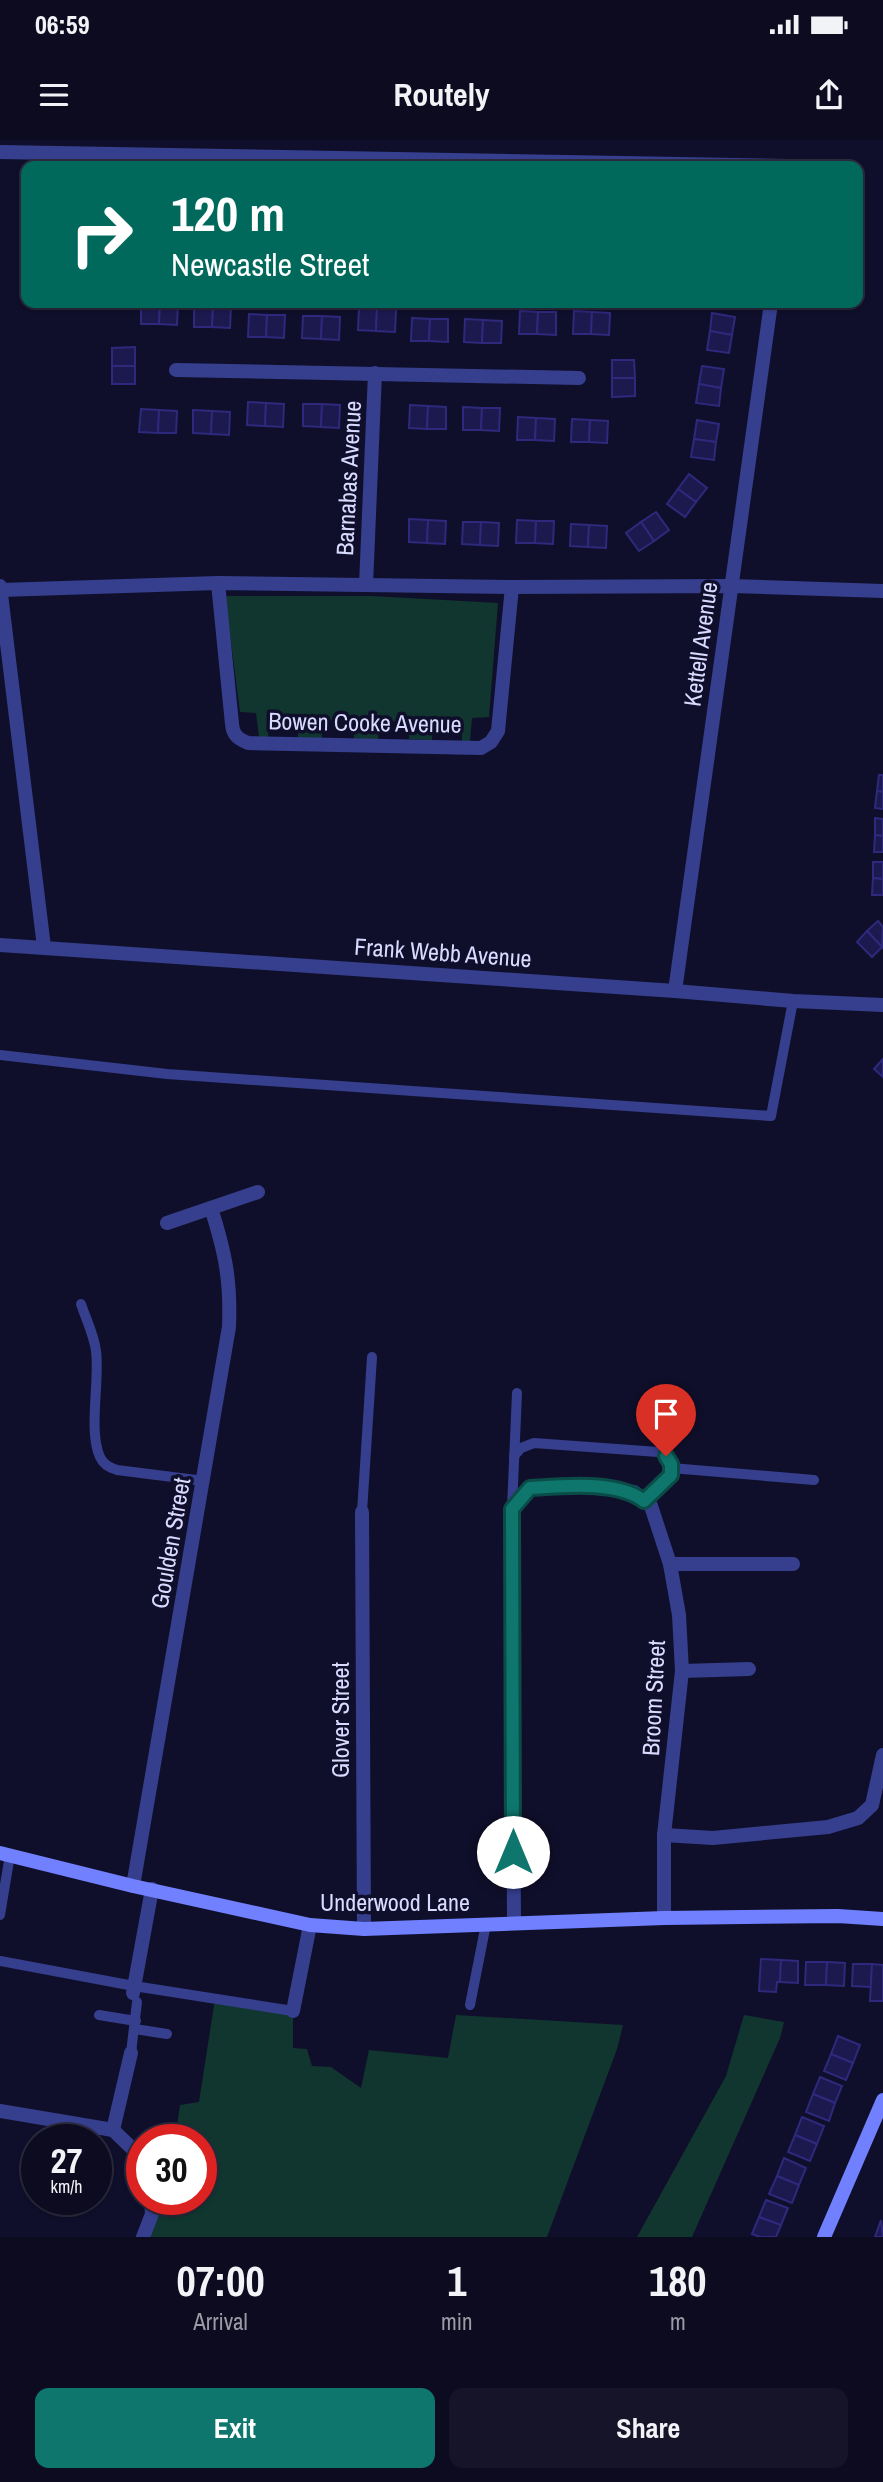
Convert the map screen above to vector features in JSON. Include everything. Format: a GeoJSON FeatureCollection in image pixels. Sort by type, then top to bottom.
{"type":"FeatureCollection","features":[{"type":"Feature","properties":{"kind":"street"},"geometry":{"type":"LineString","coordinates":[[0,152],[508,161]]}},
{"type":"Feature","properties":{"kind":"street","name":"Kettell Avenue"},"geometry":{"type":"LineString","coordinates":[[675,991],[770,308]]}},
{"type":"Feature","properties":{"kind":"street","name":"Barnabas Avenue"},"geometry":{"type":"LineString","coordinates":[[176,370],[579,378]]}},
{"type":"Feature","properties":{"kind":"street","name":"Barnabas Avenue"},"geometry":{"type":"LineString","coordinates":[[366,585],[376,373]]}},
{"type":"Feature","properties":{"kind":"street"},"geometry":{"type":"LineString","coordinates":[[44,947],[0,588],[218,583],[512,587],[731,586],[883,591]]}},
{"type":"Feature","properties":{"kind":"street","name":"Bowen Cooke Avenue"},"geometry":{"type":"LineString","coordinates":[[218,583],[233,733],[239,739],[248,743],[481,748],[491,742],[498,731],[512,587]]}},
{"type":"Feature","properties":{"kind":"street","name":"Frank Webb Avenue"},"geometry":{"type":"LineString","coordinates":[[0,945],[793,1001],[883,1005]]}},
{"type":"Feature","properties":{"kind":"street"},"geometry":{"type":"LineString","coordinates":[[167,1223],[258,1192]]}},
{"type":"Feature","properties":{"kind":"street","name":"Goulden Street"},"geometry":{"type":"LineString","coordinates":[[133,1885],[229,1327],[231,1292],[226,1256],[211,1208]]}},
{"type":"Feature","properties":{"kind":"street"},"geometry":{"type":"LineString","coordinates":[[514,1923],[512,1509],[530,1488],[581,1486],[639,1496]]}},
{"type":"Feature","properties":{"kind":"street","name":"Broom Street"},"geometry":{"type":"LineString","coordinates":[[639,1496],[651,1506],[670,1564],[679,1615],[682,1671],[664,1835],[664,1918]]}},
{"type":"Feature","properties":{"kind":"street","name":"Glover Street"},"geometry":{"type":"LineString","coordinates":[[362,1511],[364,1929]]}},
{"type":"Feature","properties":{"kind":"street"},"geometry":{"type":"LineString","coordinates":[[670,1564],[793,1564]]}},
{"type":"Feature","properties":{"kind":"street"},"geometry":{"type":"LineString","coordinates":[[682,1671],[749,1669]]}},
{"type":"Feature","properties":{"kind":"street"},"geometry":{"type":"LineString","coordinates":[[664,1835],[713,1838],[828,1827],[858,1818],[872,1805],[883,1755]]}},
{"type":"Feature","properties":{"kind":"street","name":"Underwood Lane"},"geometry":{"type":"LineString","coordinates":[[5,1854],[310,1925],[364,1929],[664,1918],[838,1916],[883,1919]]}},
{"type":"Feature","properties":{"kind":"street"},"geometry":{"type":"LineString","coordinates":[[135,1994],[152,1889]]}},
{"type":"Feature","properties":{"kind":"street"},"geometry":{"type":"LineString","coordinates":[[293,2011],[310,1925]]}},
{"type":"Feature","properties":{"kind":"street"},"geometry":{"type":"LineString","coordinates":[[113,2130],[131,2053]]}},
{"type":"Feature","properties":{"kind":"street"},"geometry":{"type":"LineString","coordinates":[[824,2237],[883,2099]]}},
{"type":"Feature","properties":{"kind":"street"},"geometry":{"type":"LineString","coordinates":[[0,2111],[113,2130],[126,2143]]}},
{"type":"Feature","properties":{"kind":"street"},"geometry":{"type":"LineString","coordinates":[[143,2237],[149,2215]]}},
{"type":"Feature","properties":{"kind":"lane"},"geometry":{"type":"LineString","coordinates":[[0,1055],[167,1074],[771,1116],[793,1001]]}},
{"type":"Feature","properties":{"kind":"lane"},"geometry":{"type":"LineString","coordinates":[[81,1304],[97,1354],[96,1430],[99,1456],[110,1468],[204,1481]]}},
{"type":"Feature","properties":{"kind":"lane"},"geometry":{"type":"LineString","coordinates":[[362,1511],[372,1356]]}},
{"type":"Feature","properties":{"kind":"lane"},"geometry":{"type":"LineString","coordinates":[[512,1509],[517,1393]]}},
{"type":"Feature","properties":{"kind":"lane"},"geometry":{"type":"LineString","coordinates":[[514,1457],[521,1448],[534,1443],[658,1452],[666,1456],[671,1464],[671,1475],[639,1496]]}},
{"type":"Feature","properties":{"kind":"lane"},"geometry":{"type":"LineString","coordinates":[[671,1468],[814,1479]]}},
{"type":"Feature","properties":{"kind":"lane"},"geometry":{"type":"LineString","coordinates":[[0,1915],[5,1854]]}},
{"type":"Feature","properties":{"kind":"lane"},"geometry":{"type":"LineString","coordinates":[[470,2005],[486,1924]]}},
{"type":"Feature","properties":{"kind":"lane"},"geometry":{"type":"LineString","coordinates":[[0,1961],[135,1994],[293,2011]]}},
{"type":"Feature","properties":{"kind":"lane"},"geometry":{"type":"LineString","coordinates":[[131,2053],[135,1994]]}},
{"type":"Feature","properties":{"kind":"lane"},"geometry":{"type":"LineString","coordinates":[[99,2015],[167,2034]]}},
{"type":"Feature","properties":{"kind":"green space"},"geometry":{"type":"Polygon","coordinates":[[[225,596],[372,596],[498,603],[489,717],[472,718],[470,741],[462,741],[462,723],[433,723],[432,740],[409,739],[409,722],[379,721],[378,740],[354,739],[354,721],[322,720],[322,739],[298,738],[298,720],[270,719],[268,737],[259,737],[256,713],[240,712],[225,596]]]}},
{"type":"Feature","properties":{"kind":"green space"},"geometry":{"type":"Polygon","coordinates":[[[215,1999],[293,2011],[293,2048],[307,2049],[312,2066],[331,2067],[361,2088],[369,2050],[448,2058],[456,2015],[623,2025],[617,2049],[547,2237],[143,2237],[148,2215],[217,2215],[217,2124],[177,2124],[180,2105],[199,2102],[215,1999]]]}},
{"type":"Feature","properties":{"kind":"green space"},"geometry":{"type":"Polygon","coordinates":[[[744,2015],[784,2022],[780,2038],[692,2237],[637,2237],[726,2076],[744,2015]]]}},
{"type":"Feature","properties":{"kind":"building"},"geometry":{"type":"Polygon","coordinates":[[[141,308],[160,308],[159,324],[141,324],[141,308]]]}},
{"type":"Feature","properties":{"kind":"building"},"geometry":{"type":"Polygon","coordinates":[[[160,308],[178,308],[177,325],[159,324],[160,308]]]}},
{"type":"Feature","properties":{"kind":"building"},"geometry":{"type":"Polygon","coordinates":[[[194,308],[213,308],[212,327],[194,327],[194,308]]]}},
{"type":"Feature","properties":{"kind":"building"},"geometry":{"type":"Polygon","coordinates":[[[213,308],[231,308],[230,328],[212,327],[213,308]]]}},
{"type":"Feature","properties":{"kind":"building"},"geometry":{"type":"Polygon","coordinates":[[[359,308],[377,308],[376,331],[358,330],[359,308]]]}},
{"type":"Feature","properties":{"kind":"building"},"geometry":{"type":"Polygon","coordinates":[[[377,308],[396,309],[395,332],[376,331],[377,308]]]}},
{"type":"Feature","properties":{"kind":"building"},"geometry":{"type":"Polygon","coordinates":[[[520,311],[538,312],[537,334],[519,334],[520,311]]]}},
{"type":"Feature","properties":{"kind":"building"},"geometry":{"type":"Polygon","coordinates":[[[574,311],[592,312],[591,334],[573,334],[574,311]]]}},
{"type":"Feature","properties":{"kind":"building"},"geometry":{"type":"Polygon","coordinates":[[[538,312],[556,312],[556,335],[537,334],[538,312]]]}},
{"type":"Feature","properties":{"kind":"building"},"geometry":{"type":"Polygon","coordinates":[[[592,312],[610,313],[609,335],[591,334],[592,312]]]}},
{"type":"Feature","properties":{"kind":"building"},"geometry":{"type":"Polygon","coordinates":[[[712,313],[735,317],[732,335],[710,331],[712,313]]]}},
{"type":"Feature","properties":{"kind":"building"},"geometry":{"type":"Polygon","coordinates":[[[249,314],[267,315],[266,337],[248,337],[249,314]]]}},
{"type":"Feature","properties":{"kind":"building"},"geometry":{"type":"Polygon","coordinates":[[[267,315],[285,315],[284,338],[266,337],[267,315]]]}},
{"type":"Feature","properties":{"kind":"building"},"geometry":{"type":"Polygon","coordinates":[[[303,316],[322,316],[321,339],[302,338],[303,316]]]}},
{"type":"Feature","properties":{"kind":"building"},"geometry":{"type":"Polygon","coordinates":[[[322,316],[340,317],[339,340],[321,339],[322,316]]]}},
{"type":"Feature","properties":{"kind":"building"},"geometry":{"type":"Polygon","coordinates":[[[412,318],[430,319],[429,341],[411,341],[412,318]]]}},
{"type":"Feature","properties":{"kind":"building"},"geometry":{"type":"Polygon","coordinates":[[[430,319],[448,319],[448,342],[429,341],[430,319]]]}},
{"type":"Feature","properties":{"kind":"building"},"geometry":{"type":"Polygon","coordinates":[[[465,319],[483,320],[482,343],[464,342],[465,319]]]}},
{"type":"Feature","properties":{"kind":"building"},"geometry":{"type":"Polygon","coordinates":[[[483,320],[502,321],[501,343],[482,343],[483,320]]]}},
{"type":"Feature","properties":{"kind":"building"},"geometry":{"type":"Polygon","coordinates":[[[710,331],[732,335],[729,353],[707,350],[710,331]]]}},
{"type":"Feature","properties":{"kind":"building"},"geometry":{"type":"Polygon","coordinates":[[[135,347],[135,366],[112,366],[112,348],[135,347]]]}},
{"type":"Feature","properties":{"kind":"building"},"geometry":{"type":"Polygon","coordinates":[[[612,360],[634,360],[635,378],[612,378],[612,360]]]}},
{"type":"Feature","properties":{"kind":"building"},"geometry":{"type":"Polygon","coordinates":[[[112,366],[135,366],[135,384],[112,384],[112,366]]]}},
{"type":"Feature","properties":{"kind":"building"},"geometry":{"type":"Polygon","coordinates":[[[702,366],[724,369],[721,388],[699,384],[702,366]]]}},
{"type":"Feature","properties":{"kind":"building"},"geometry":{"type":"Polygon","coordinates":[[[612,378],[635,378],[635,396],[612,397],[612,378]]]}},
{"type":"Feature","properties":{"kind":"building"},"geometry":{"type":"Polygon","coordinates":[[[699,384],[721,388],[719,406],[696,403],[699,384]]]}},
{"type":"Feature","properties":{"kind":"building"},"geometry":{"type":"Polygon","coordinates":[[[248,402],[266,403],[265,426],[247,425],[248,402]]]}},
{"type":"Feature","properties":{"kind":"building"},"geometry":{"type":"Polygon","coordinates":[[[266,403],[284,404],[283,427],[265,426],[266,403]]]}},
{"type":"Feature","properties":{"kind":"building"},"geometry":{"type":"Polygon","coordinates":[[[303,404],[322,404],[321,427],[303,426],[303,404]]]}},
{"type":"Feature","properties":{"kind":"building"},"geometry":{"type":"Polygon","coordinates":[[[322,404],[340,405],[339,428],[321,427],[322,404]]]}},
{"type":"Feature","properties":{"kind":"building"},"geometry":{"type":"Polygon","coordinates":[[[410,405],[428,406],[427,429],[409,428],[410,405]]]}},
{"type":"Feature","properties":{"kind":"building"},"geometry":{"type":"Polygon","coordinates":[[[428,406],[446,407],[446,429],[427,429],[428,406]]]}},
{"type":"Feature","properties":{"kind":"building"},"geometry":{"type":"Polygon","coordinates":[[[463,407],[482,408],[481,430],[463,430],[463,407]]]}},
{"type":"Feature","properties":{"kind":"building"},"geometry":{"type":"Polygon","coordinates":[[[482,408],[500,408],[499,431],[481,430],[482,408]]]}},
{"type":"Feature","properties":{"kind":"building"},"geometry":{"type":"Polygon","coordinates":[[[141,409],[159,410],[158,433],[139,432],[141,409]]]}},
{"type":"Feature","properties":{"kind":"building"},"geometry":{"type":"Polygon","coordinates":[[[159,410],[177,411],[176,433],[158,433],[159,410]]]}},
{"type":"Feature","properties":{"kind":"building"},"geometry":{"type":"Polygon","coordinates":[[[193,410],[212,411],[211,434],[193,433],[193,410]]]}},
{"type":"Feature","properties":{"kind":"building"},"geometry":{"type":"Polygon","coordinates":[[[212,411],[230,412],[229,435],[211,434],[212,411]]]}},
{"type":"Feature","properties":{"kind":"building"},"geometry":{"type":"Polygon","coordinates":[[[518,417],[536,418],[535,440],[517,440],[518,417]]]}},
{"type":"Feature","properties":{"kind":"building"},"geometry":{"type":"Polygon","coordinates":[[[536,418],[555,419],[554,441],[535,440],[536,418]]]}},
{"type":"Feature","properties":{"kind":"building"},"geometry":{"type":"Polygon","coordinates":[[[572,419],[590,420],[589,442],[571,442],[572,419]]]}},
{"type":"Feature","properties":{"kind":"building"},"geometry":{"type":"Polygon","coordinates":[[[590,420],[608,421],[607,443],[589,442],[590,420]]]}},
{"type":"Feature","properties":{"kind":"building"},"geometry":{"type":"Polygon","coordinates":[[[697,420],[719,424],[716,442],[694,439],[697,420]]]}},
{"type":"Feature","properties":{"kind":"building"},"geometry":{"type":"Polygon","coordinates":[[[694,439],[716,442],[714,460],[691,457],[694,439]]]}},
{"type":"Feature","properties":{"kind":"building"},"geometry":{"type":"Polygon","coordinates":[[[689,474],[707,488],[696,502],[678,489],[689,474]]]}},
{"type":"Feature","properties":{"kind":"building"},"geometry":{"type":"Polygon","coordinates":[[[678,489],[696,502],[685,517],[667,504],[678,489]]]}},
{"type":"Feature","properties":{"kind":"building"},"geometry":{"type":"Polygon","coordinates":[[[656,512],[669,530],[654,541],[641,522],[656,512]]]}},
{"type":"Feature","properties":{"kind":"building"},"geometry":{"type":"Polygon","coordinates":[[[409,519],[428,520],[427,543],[409,542],[409,519]]]}},
{"type":"Feature","properties":{"kind":"building"},"geometry":{"type":"Polygon","coordinates":[[[428,520],[446,521],[445,544],[427,543],[428,520]]]}},
{"type":"Feature","properties":{"kind":"building"},"geometry":{"type":"Polygon","coordinates":[[[517,520],[536,521],[535,543],[516,543],[517,520]]]}},
{"type":"Feature","properties":{"kind":"building"},"geometry":{"type":"Polygon","coordinates":[[[536,521],[554,521],[553,544],[535,543],[536,521]]]}},
{"type":"Feature","properties":{"kind":"building"},"geometry":{"type":"Polygon","coordinates":[[[463,522],[481,522],[480,545],[462,544],[463,522]]]}},
{"type":"Feature","properties":{"kind":"building"},"geometry":{"type":"Polygon","coordinates":[[[481,522],[499,523],[498,546],[480,545],[481,522]]]}},
{"type":"Feature","properties":{"kind":"building"},"geometry":{"type":"Polygon","coordinates":[[[641,522],[654,541],[639,551],[626,533],[641,522]]]}},
{"type":"Feature","properties":{"kind":"building"},"geometry":{"type":"Polygon","coordinates":[[[571,524],[589,525],[588,547],[570,546],[571,524]]]}},
{"type":"Feature","properties":{"kind":"building"},"geometry":{"type":"Polygon","coordinates":[[[589,525],[607,526],[606,548],[588,547],[589,525]]]}},
{"type":"Feature","properties":{"kind":"building"},"geometry":{"type":"Polygon","coordinates":[[[879,775],[883,775],[883,792],[877,791],[879,775]]]}},
{"type":"Feature","properties":{"kind":"building"},"geometry":{"type":"Polygon","coordinates":[[[877,791],[883,792],[883,809],[875,808],[877,791]]]}},
{"type":"Feature","properties":{"kind":"building"},"geometry":{"type":"Polygon","coordinates":[[[875,818],[883,819],[883,836],[875,835],[875,818]]]}},
{"type":"Feature","properties":{"kind":"building"},"geometry":{"type":"Polygon","coordinates":[[[875,835],[883,836],[883,852],[874,852],[875,835]]]}},
{"type":"Feature","properties":{"kind":"building"},"geometry":{"type":"Polygon","coordinates":[[[873,862],[883,862],[883,879],[873,878],[873,862]]]}},
{"type":"Feature","properties":{"kind":"building"},"geometry":{"type":"Polygon","coordinates":[[[873,878],[883,879],[883,895],[872,895],[873,878]]]}},
{"type":"Feature","properties":{"kind":"building"},"geometry":{"type":"Polygon","coordinates":[[[878,921],[883,927],[882,947],[867,931],[878,921]]]}},
{"type":"Feature","properties":{"kind":"building"},"geometry":{"type":"Polygon","coordinates":[[[867,931],[882,947],[872,957],[857,942],[867,931]]]}},
{"type":"Feature","properties":{"kind":"building"},"geometry":{"type":"Polygon","coordinates":[[[883,1059],[883,1077],[874,1069],[883,1059]]]}},
{"type":"Feature","properties":{"kind":"building"},"geometry":{"type":"Polygon","coordinates":[[[761,1959],[781,1960],[780,1982],[777,1982],[776,1992],[759,1991],[761,1959]]]}},
{"type":"Feature","properties":{"kind":"building"},"geometry":{"type":"Polygon","coordinates":[[[781,1960],[798,1961],[798,1983],[780,1982],[781,1960]]]}},
{"type":"Feature","properties":{"kind":"building"},"geometry":{"type":"Polygon","coordinates":[[[806,1962],[827,1962],[826,1985],[805,1985],[806,1962]]]}},
{"type":"Feature","properties":{"kind":"building"},"geometry":{"type":"Polygon","coordinates":[[[827,1962],[845,1963],[844,1986],[826,1985],[827,1962]]]}},
{"type":"Feature","properties":{"kind":"building"},"geometry":{"type":"Polygon","coordinates":[[[853,1964],[872,1964],[871,1987],[852,1986],[853,1964]]]}},
{"type":"Feature","properties":{"kind":"building"},"geometry":{"type":"Polygon","coordinates":[[[872,1964],[883,1965],[883,2001],[870,2001],[872,1964]]]}},
{"type":"Feature","properties":{"kind":"building"},"geometry":{"type":"Polygon","coordinates":[[[838,2036],[860,2045],[853,2063],[831,2054],[838,2036]]]}},
{"type":"Feature","properties":{"kind":"building"},"geometry":{"type":"Polygon","coordinates":[[[831,2054],[853,2063],[846,2080],[824,2071],[831,2054]]]}},
{"type":"Feature","properties":{"kind":"building"},"geometry":{"type":"Polygon","coordinates":[[[820,2077],[842,2086],[835,2103],[813,2094],[820,2077]]]}},
{"type":"Feature","properties":{"kind":"building"},"geometry":{"type":"Polygon","coordinates":[[[813,2094],[835,2103],[829,2121],[806,2112],[813,2094]]]}},
{"type":"Feature","properties":{"kind":"building"},"geometry":{"type":"Polygon","coordinates":[[[802,2117],[824,2126],[817,2144],[795,2135],[802,2117]]]}},
{"type":"Feature","properties":{"kind":"building"},"geometry":{"type":"Polygon","coordinates":[[[795,2135],[817,2144],[810,2161],[788,2152],[795,2135]]]}},
{"type":"Feature","properties":{"kind":"building"},"geometry":{"type":"Polygon","coordinates":[[[784,2158],[806,2168],[799,2185],[777,2176],[784,2158]]]}},
{"type":"Feature","properties":{"kind":"building"},"geometry":{"type":"Polygon","coordinates":[[[777,2176],[799,2185],[792,2203],[769,2194],[777,2176]]]}},
{"type":"Feature","properties":{"kind":"building"},"geometry":{"type":"Polygon","coordinates":[[[766,2200],[788,2208],[781,2225],[759,2217],[766,2200]]]}},
{"type":"Feature","properties":{"kind":"building"},"geometry":{"type":"Polygon","coordinates":[[[759,2217],[781,2225],[776,2237],[752,2234],[759,2217]]]}},
{"type":"Feature","properties":{"kind":"building"},"geometry":{"type":"Polygon","coordinates":[[[881,2220],[883,2237],[875,2237],[881,2220]]]}},
{"type":"Feature","properties":{"kind":"route"},"geometry":{"type":"LineString","coordinates":[[513,1852],[512,1509],[530,1488],[581,1486],[634,1492],[644,1501],[671,1475],[671,1464],[666,1456]]}}]}
